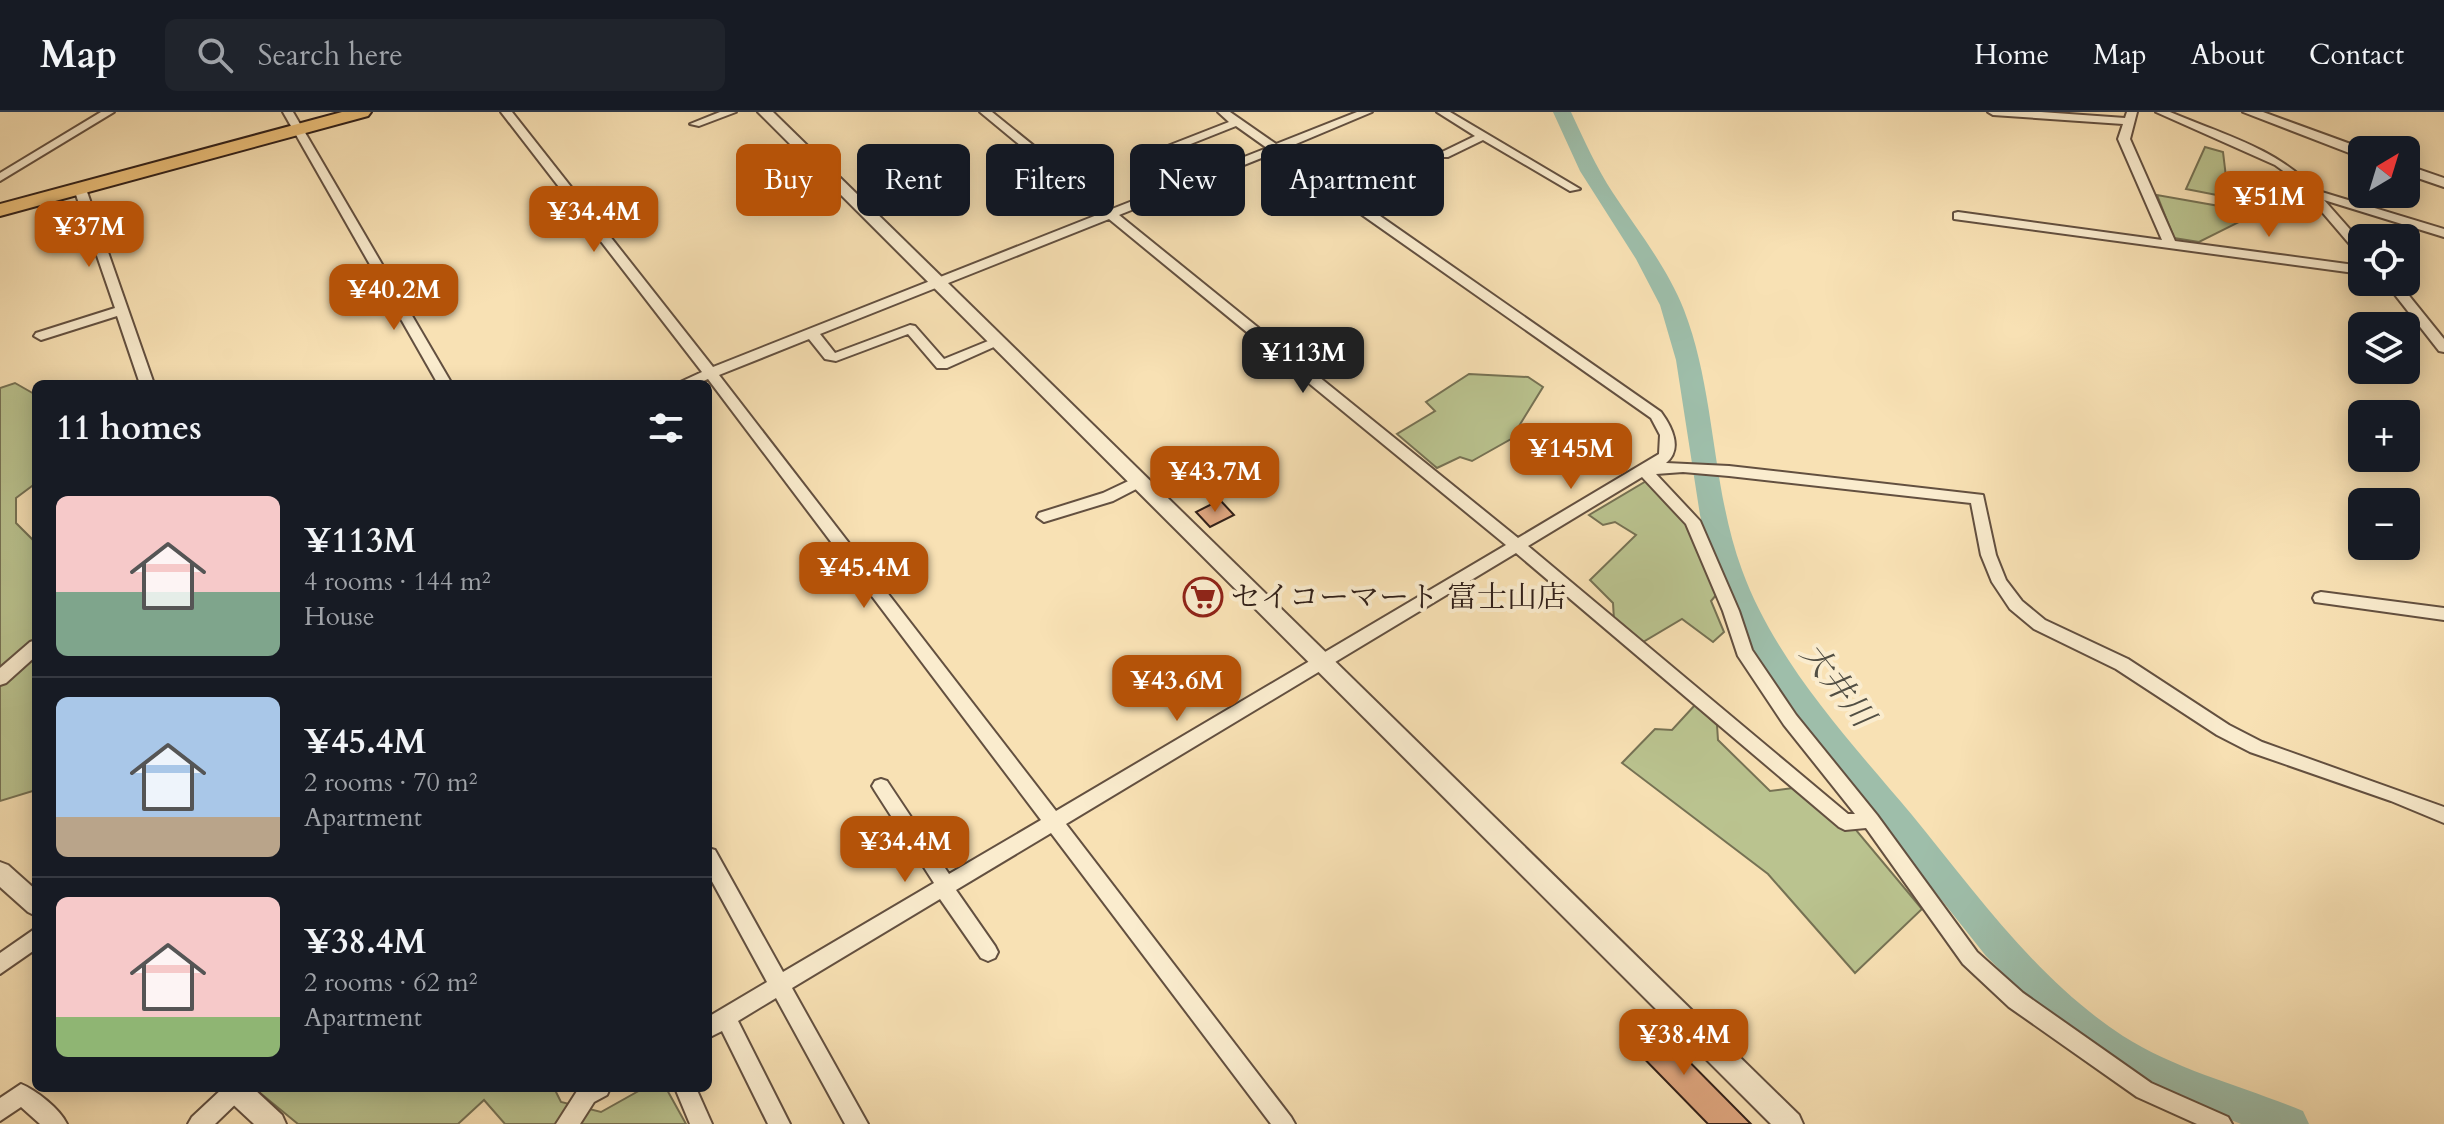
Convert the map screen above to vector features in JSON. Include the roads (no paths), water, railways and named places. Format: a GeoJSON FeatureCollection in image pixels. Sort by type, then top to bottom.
{"type":"FeatureCollection","features":[{"type":"Feature","properties":{"kind":"highway"},"geometry":{"type":"LineString","coordinates":[[0,203],[339,112]]}},
{"type":"Feature","properties":{"kind":"highway"},"geometry":{"type":"LineString","coordinates":[[0,210],[80,189],[294,122],[362,112]]}},
{"type":"Feature","properties":{"kind":"street"},"geometry":{"type":"LineString","coordinates":[[0,178],[109,112]]}},
{"type":"Feature","properties":{"kind":"street"},"geometry":{"type":"LineString","coordinates":[[506,112],[710,373],[1284,1124]]}},
{"type":"Feature","properties":{"kind":"street"},"geometry":{"type":"LineString","coordinates":[[695,124],[731,112]]}},
{"type":"Feature","properties":{"kind":"street"},"geometry":{"type":"LineString","coordinates":[[765,112],[1790,1124]]}},
{"type":"Feature","properties":{"kind":"street"},"geometry":{"type":"LineString","coordinates":[[985,112],[1024,144]]}},
{"type":"Feature","properties":{"kind":"street"},"geometry":{"type":"LineString","coordinates":[[1223,112],[1268,144]]}},
{"type":"Feature","properties":{"kind":"street"},"geometry":{"type":"LineString","coordinates":[[1284,144],[1367,112]]}},
{"type":"Feature","properties":{"kind":"street"},"geometry":{"type":"LineString","coordinates":[[1442,112],[1574,189]]}},
{"type":"Feature","properties":{"kind":"street"},"geometry":{"type":"LineString","coordinates":[[1993,112],[2129,116],[2124,139],[2170,244]]}},
{"type":"Feature","properties":{"kind":"street"},"geometry":{"type":"LineString","coordinates":[[2161,112],[2257,151],[2297,176],[2348,234]]}},
{"type":"Feature","properties":{"kind":"street"},"geometry":{"type":"LineString","coordinates":[[2250,112],[2348,148]]}},
{"type":"Feature","properties":{"kind":"street"},"geometry":{"type":"LineString","coordinates":[[2268,112],[2348,141]]}},
{"type":"Feature","properties":{"kind":"street"},"geometry":{"type":"LineString","coordinates":[[294,122],[443,380]]}},
{"type":"Feature","properties":{"kind":"street"},"geometry":{"type":"LineString","coordinates":[[1182,144],[1238,122]]}},
{"type":"Feature","properties":{"kind":"street"},"geometry":{"type":"LineString","coordinates":[[1444,155],[1481,137]]}},
{"type":"Feature","properties":{"kind":"street"},"geometry":{"type":"LineString","coordinates":[[1114,212],[1261,153]]}},
{"type":"Feature","properties":{"kind":"street"},"geometry":{"type":"LineString","coordinates":[[2420,167],[2444,176]]}},
{"type":"Feature","properties":{"kind":"street"},"geometry":{"type":"LineString","coordinates":[[2420,174],[2444,183]]}},
{"type":"Feature","properties":{"kind":"street"},"geometry":{"type":"LineString","coordinates":[[80,189],[146,380]]}},
{"type":"Feature","properties":{"kind":"street"},"geometry":{"type":"LineString","coordinates":[[2312,192],[2444,233]]}},
{"type":"Feature","properties":{"kind":"street"},"geometry":{"type":"LineString","coordinates":[[693,380],[1103,216]]}},
{"type":"Feature","properties":{"kind":"street"},"geometry":{"type":"LineString","coordinates":[[1110,216],[1517,545],[1845,822],[1871,820]]}},
{"type":"Feature","properties":{"kind":"street"},"geometry":{"type":"LineString","coordinates":[[779,1124],[717,1023],[1665,457],[1669,445],[1666,427],[1656,415],[1371,216]]}},
{"type":"Feature","properties":{"kind":"street"},"geometry":{"type":"LineString","coordinates":[[1958,216],[2348,268]]}},
{"type":"Feature","properties":{"kind":"street"},"geometry":{"type":"LineString","coordinates":[[2402,296],[2444,348]]}},
{"type":"Feature","properties":{"kind":"street"},"geometry":{"type":"LineString","coordinates":[[41,336],[123,310]]}},
{"type":"Feature","properties":{"kind":"street"},"geometry":{"type":"LineString","coordinates":[[812,333],[830,356],[836,357],[910,329],[942,365],[998,342]]}},
{"type":"Feature","properties":{"kind":"street"},"geometry":{"type":"LineString","coordinates":[[1644,470],[1683,467],[1978,499],[1985,549],[1998,578],[2017,606],[2048,628],[2120,663],[2253,746],[2401,795],[2444,815]]}},
{"type":"Feature","properties":{"kind":"street"},"geometry":{"type":"LineString","coordinates":[[1644,470],[1692,521],[1731,611],[1744,652],[1790,720],[1871,820],[1970,958],[2016,1000],[2144,1090],[2221,1124]]}},
{"type":"Feature","properties":{"kind":"street"},"geometry":{"type":"LineString","coordinates":[[1044,517],[1108,497],[1139,481]]}},
{"type":"Feature","properties":{"kind":"street"},"geometry":{"type":"LineString","coordinates":[[2321,598],[2444,614]]}},
{"type":"Feature","properties":{"kind":"street"},"geometry":{"type":"LineString","coordinates":[[0,678],[32,650]]}},
{"type":"Feature","properties":{"kind":"street"},"geometry":{"type":"LineString","coordinates":[[881,786],[946,885],[948,896],[988,952]]}},
{"type":"Feature","properties":{"kind":"street"},"geometry":{"type":"LineString","coordinates":[[712,863],[857,1124]]}},
{"type":"Feature","properties":{"kind":"street"},"geometry":{"type":"LineString","coordinates":[[0,872],[32,901]]}},
{"type":"Feature","properties":{"kind":"street"},"geometry":{"type":"LineString","coordinates":[[0,965],[32,940]]}},
{"type":"Feature","properties":{"kind":"street"},"geometry":{"type":"LineString","coordinates":[[199,1124],[233,1092]]}},
{"type":"Feature","properties":{"kind":"street"},"geometry":{"type":"LineString","coordinates":[[239,1092],[273,1124]]}},
{"type":"Feature","properties":{"kind":"street"},"geometry":{"type":"LineString","coordinates":[[567,1124],[587,1095],[593,1092]]}},
{"type":"Feature","properties":{"kind":"street"},"geometry":{"type":"LineString","coordinates":[[687,1092],[701,1124]]}},
{"type":"Feature","properties":{"kind":"street"},"geometry":{"type":"LineString","coordinates":[[0,1111],[21,1094],[56,1124]]}},
{"type":"Feature","properties":{"kind":"waterway","name":"大井川"},"geometry":{"type":"LineString","coordinates":[[1562,112],[1590,171],[1647,259],[1671,305],[1688,360],[1707,485],[1720,545],[1745,609],[1784,676],[1830,738],[1998,945],[2079,1025],[2109,1047],[2149,1069],[2290,1124]]}},
{"type":"Feature","properties":{"kind":"place","name":"セイコーマート 富士山店"},"geometry":{"type":"Point","coordinates":[1203,597]}}]}
